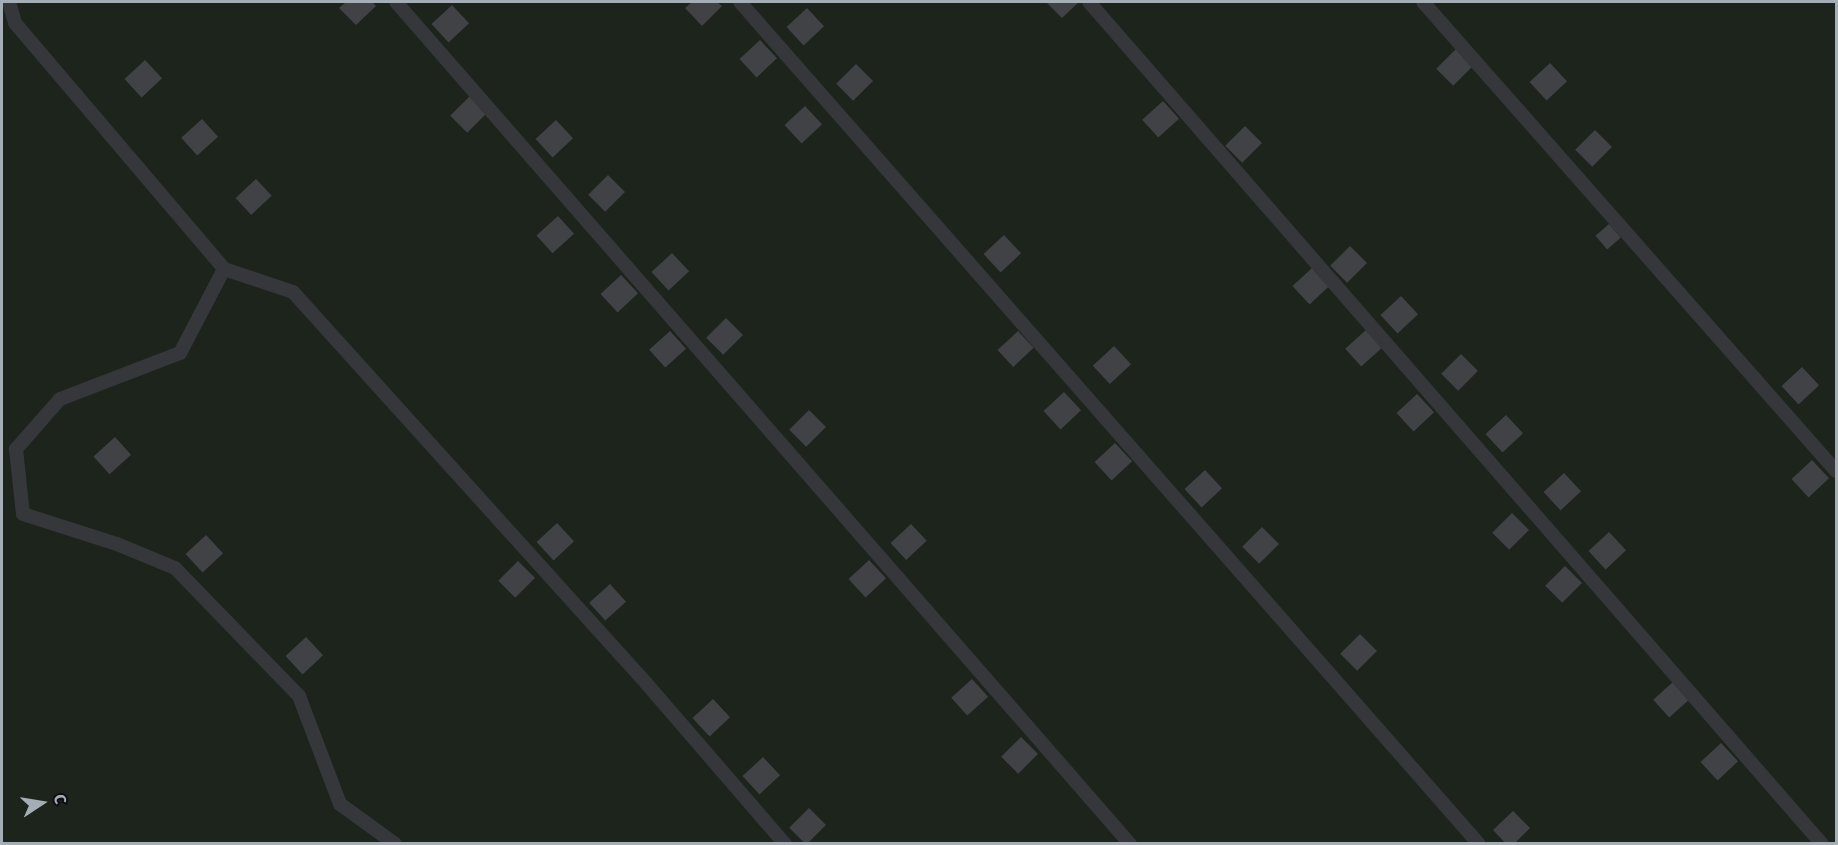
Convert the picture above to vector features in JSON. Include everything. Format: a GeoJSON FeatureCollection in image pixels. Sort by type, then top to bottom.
{"type":"FeatureCollection","features":[{"type":"Feature","properties":{"kind":"lane"},"geometry":{"type":"LineString","coordinates":[[9,2],[15,23],[224,269],[292,292],[646,683],[785,843]]}},
{"type":"Feature","properties":{"kind":"lane"},"geometry":{"type":"LineString","coordinates":[[396,2],[1130,843]]}},
{"type":"Feature","properties":{"kind":"lane"},"geometry":{"type":"LineString","coordinates":[[740,2],[1479,843]]}},
{"type":"Feature","properties":{"kind":"lane"},"geometry":{"type":"LineString","coordinates":[[1089,2],[1822,843]]}},
{"type":"Feature","properties":{"kind":"lane"},"geometry":{"type":"LineString","coordinates":[[1423,2],[1836,471]]}},
{"type":"Feature","properties":{"kind":"lane"},"geometry":{"type":"LineString","coordinates":[[224,269],[180,353],[60,399],[16,449],[23,514],[117,544],[175,568],[299,696],[340,804],[395,843]]}},
{"type":"Feature","properties":{"kind":"shaded area"},"geometry":{"type":"Polygon","coordinates":[[[2,2],[1836,2],[1836,844],[2,844],[2,2]]]}},
{"type":"Feature","properties":{"kind":"building"},"geometry":{"type":"Polygon","coordinates":[[[346,2],[372,2],[376,6],[356,25],[339,8],[346,2]]]}},
{"type":"Feature","properties":{"kind":"building"},"geometry":{"type":"Polygon","coordinates":[[[692,2],[717,2],[722,6],[702,26],[685,8],[692,2]]]}},
{"type":"Feature","properties":{"kind":"building"},"geometry":{"type":"Polygon","coordinates":[[[1046,2],[1079,2],[1062,18],[1046,2]]]}},
{"type":"Feature","properties":{"kind":"building"},"geometry":{"type":"Polygon","coordinates":[[[452,5],[469,23],[449,42],[432,24],[452,5]]]}},
{"type":"Feature","properties":{"kind":"building"},"geometry":{"type":"Polygon","coordinates":[[[807,8],[824,26],[804,45],[787,27],[807,8]]]}},
{"type":"Feature","properties":{"kind":"building"},"geometry":{"type":"Polygon","coordinates":[[[760,40],[777,58],[757,77],[740,59],[760,40]]]}},
{"type":"Feature","properties":{"kind":"building"},"geometry":{"type":"Polygon","coordinates":[[[1456,49],[1473,66],[1453,86],[1436,69],[1456,49]]]}},
{"type":"Feature","properties":{"kind":"building"},"geometry":{"type":"Polygon","coordinates":[[[145,60],[162,78],[142,97],[125,79],[145,60]]]}},
{"type":"Feature","properties":{"kind":"building"},"geometry":{"type":"Polygon","coordinates":[[[1550,63],[1567,81],[1547,100],[1530,82],[1550,63]]]}},
{"type":"Feature","properties":{"kind":"building"},"geometry":{"type":"Polygon","coordinates":[[[856,64],[873,81],[853,101],[836,84],[856,64]]]}},
{"type":"Feature","properties":{"kind":"building"},"geometry":{"type":"Polygon","coordinates":[[[470,96],[487,113],[467,133],[450,116],[470,96]]]}},
{"type":"Feature","properties":{"kind":"building"},"geometry":{"type":"Polygon","coordinates":[[[1163,101],[1179,119],[1158,138],[1142,120],[1163,101]]]}},
{"type":"Feature","properties":{"kind":"building"},"geometry":{"type":"Polygon","coordinates":[[[805,106],[822,124],[802,143],[785,125],[805,106]]]}},
{"type":"Feature","properties":{"kind":"building"},"geometry":{"type":"Polygon","coordinates":[[[202,119],[218,137],[197,156],[181,138],[202,119]]]}},
{"type":"Feature","properties":{"kind":"building"},"geometry":{"type":"Polygon","coordinates":[[[556,120],[573,138],[553,157],[536,139],[556,120]]]}},
{"type":"Feature","properties":{"kind":"building"},"geometry":{"type":"Polygon","coordinates":[[[1245,126],[1262,143],[1242,163],[1225,146],[1245,126]]]}},
{"type":"Feature","properties":{"kind":"building"},"geometry":{"type":"Polygon","coordinates":[[[1595,130],[1612,147],[1592,167],[1575,150],[1595,130]]]}},
{"type":"Feature","properties":{"kind":"building"},"geometry":{"type":"Polygon","coordinates":[[[608,175],[625,192],[605,212],[588,195],[608,175]]]}},
{"type":"Feature","properties":{"kind":"building"},"geometry":{"type":"Polygon","coordinates":[[[256,179],[272,196],[251,215],[236,198],[256,179]]]}},
{"type":"Feature","properties":{"kind":"building"},"geometry":{"type":"Polygon","coordinates":[[[558,216],[574,234],[553,253],[536,235],[558,216]]]}},
{"type":"Feature","properties":{"kind":"building"},"geometry":{"type":"Polygon","coordinates":[[[1609,224],[1621,238],[1607,249],[1595,236],[1609,224]]]}},
{"type":"Feature","properties":{"kind":"building"},"geometry":{"type":"Polygon","coordinates":[[[1004,235],[1021,253],[1001,272],[984,254],[1004,235]]]}},
{"type":"Feature","properties":{"kind":"building"},"geometry":{"type":"Polygon","coordinates":[[[1350,246],[1367,263],[1347,283],[1330,266],[1350,246]]]}},
{"type":"Feature","properties":{"kind":"building"},"geometry":{"type":"Polygon","coordinates":[[[672,253],[689,271],[669,290],[652,272],[672,253]]]}},
{"type":"Feature","properties":{"kind":"building"},"geometry":{"type":"Polygon","coordinates":[[[1313,267],[1330,285],[1310,304],[1293,286],[1313,267]]]}},
{"type":"Feature","properties":{"kind":"building"},"geometry":{"type":"Polygon","coordinates":[[[621,275],[638,293],[618,312],[601,294],[621,275]]]}},
{"type":"Feature","properties":{"kind":"building"},"geometry":{"type":"Polygon","coordinates":[[[1401,296],[1418,314],[1398,333],[1381,315],[1401,296]]]}},
{"type":"Feature","properties":{"kind":"building"},"geometry":{"type":"Polygon","coordinates":[[[726,318],[743,335],[723,355],[706,338],[726,318]]]}},
{"type":"Feature","properties":{"kind":"building"},"geometry":{"type":"Polygon","coordinates":[[[1366,330],[1382,348],[1361,367],[1345,349],[1366,330]]]}},
{"type":"Feature","properties":{"kind":"building"},"geometry":{"type":"Polygon","coordinates":[[[670,331],[686,349],[665,368],[649,350],[670,331]]]}},
{"type":"Feature","properties":{"kind":"building"},"geometry":{"type":"Polygon","coordinates":[[[1018,331],[1034,348],[1013,367],[998,350],[1018,331]]]}},
{"type":"Feature","properties":{"kind":"building"},"geometry":{"type":"Polygon","coordinates":[[[1114,346],[1131,364],[1110,384],[1093,366],[1114,346]]]}},
{"type":"Feature","properties":{"kind":"building"},"geometry":{"type":"Polygon","coordinates":[[[1461,354],[1478,371],[1458,391],[1441,374],[1461,354]]]}},
{"type":"Feature","properties":{"kind":"building"},"geometry":{"type":"Polygon","coordinates":[[[1802,367],[1819,385],[1799,404],[1782,386],[1802,367]]]}},
{"type":"Feature","properties":{"kind":"building"},"geometry":{"type":"Polygon","coordinates":[[[1064,392],[1081,410],[1061,429],[1044,411],[1064,392]]]}},
{"type":"Feature","properties":{"kind":"building"},"geometry":{"type":"Polygon","coordinates":[[[1417,394],[1434,412],[1414,431],[1397,413],[1417,394]]]}},
{"type":"Feature","properties":{"kind":"building"},"geometry":{"type":"Polygon","coordinates":[[[809,410],[826,427],[806,447],[789,430],[809,410]]]}},
{"type":"Feature","properties":{"kind":"building"},"geometry":{"type":"Polygon","coordinates":[[[1506,415],[1523,433],[1503,452],[1486,434],[1506,415]]]}},
{"type":"Feature","properties":{"kind":"building"},"geometry":{"type":"Polygon","coordinates":[[[115,437],[131,455],[110,474],[93,456],[115,437]]]}},
{"type":"Feature","properties":{"kind":"building"},"geometry":{"type":"Polygon","coordinates":[[[1115,443],[1132,461],[1112,480],[1095,462],[1115,443]]]}},
{"type":"Feature","properties":{"kind":"building"},"geometry":{"type":"Polygon","coordinates":[[[1812,460],[1829,478],[1809,497],[1792,479],[1812,460]]]}},
{"type":"Feature","properties":{"kind":"building"},"geometry":{"type":"Polygon","coordinates":[[[1205,470],[1222,488],[1202,507],[1185,489],[1205,470]]]}},
{"type":"Feature","properties":{"kind":"building"},"geometry":{"type":"Polygon","coordinates":[[[1564,473],[1581,491],[1561,510],[1544,492],[1564,473]]]}},
{"type":"Feature","properties":{"kind":"building"},"geometry":{"type":"Polygon","coordinates":[[[1512,513],[1529,530],[1509,550],[1492,533],[1512,513]]]}},
{"type":"Feature","properties":{"kind":"building"},"geometry":{"type":"Polygon","coordinates":[[[557,523],[574,541],[554,560],[537,542],[557,523]]]}},
{"type":"Feature","properties":{"kind":"building"},"geometry":{"type":"Polygon","coordinates":[[[911,524],[927,541],[906,560],[891,543],[911,524]]]}},
{"type":"Feature","properties":{"kind":"building"},"geometry":{"type":"Polygon","coordinates":[[[1262,527],[1279,544],[1259,564],[1242,547],[1262,527]]]}},
{"type":"Feature","properties":{"kind":"building"},"geometry":{"type":"Polygon","coordinates":[[[1609,532],[1626,550],[1606,569],[1589,551],[1609,532]]]}},
{"type":"Feature","properties":{"kind":"building"},"geometry":{"type":"Polygon","coordinates":[[[206,535],[223,553],[203,572],[186,554],[206,535]]]}},
{"type":"Feature","properties":{"kind":"building"},"geometry":{"type":"Polygon","coordinates":[[[869,560],[886,578],[866,597],[849,579],[869,560]]]}},
{"type":"Feature","properties":{"kind":"building"},"geometry":{"type":"Polygon","coordinates":[[[518,561],[535,578],[515,598],[498,581],[518,561]]]}},
{"type":"Feature","properties":{"kind":"building"},"geometry":{"type":"Polygon","coordinates":[[[1565,566],[1582,583],[1562,603],[1545,586],[1565,566]]]}},
{"type":"Feature","properties":{"kind":"building"},"geometry":{"type":"Polygon","coordinates":[[[610,584],[626,602],[605,621],[589,603],[610,584]]]}},
{"type":"Feature","properties":{"kind":"building"},"geometry":{"type":"Polygon","coordinates":[[[1360,634],[1377,651],[1357,671],[1340,654],[1360,634]]]}},
{"type":"Feature","properties":{"kind":"building"},"geometry":{"type":"Polygon","coordinates":[[[306,637],[323,655],[303,674],[286,656],[306,637]]]}},
{"type":"Feature","properties":{"kind":"building"},"geometry":{"type":"Polygon","coordinates":[[[972,679],[988,697],[967,716],[951,698],[972,679]]]}},
{"type":"Feature","properties":{"kind":"building"},"geometry":{"type":"Polygon","coordinates":[[[1674,681],[1690,699],[1669,718],[1653,700],[1674,681]]]}},
{"type":"Feature","properties":{"kind":"building"},"geometry":{"type":"Polygon","coordinates":[[[713,699],[730,717],[710,736],[693,718],[713,699]]]}},
{"type":"Feature","properties":{"kind":"building"},"geometry":{"type":"Polygon","coordinates":[[[1021,737],[1038,754],[1018,774],[1001,757],[1021,737]]]}},
{"type":"Feature","properties":{"kind":"building"},"geometry":{"type":"Polygon","coordinates":[[[1721,743],[1738,761],[1718,780],[1701,762],[1721,743]]]}},
{"type":"Feature","properties":{"kind":"building"},"geometry":{"type":"Polygon","coordinates":[[[763,757],[780,775],[760,794],[743,776],[763,757]]]}},
{"type":"Feature","properties":{"kind":"building"},"geometry":{"type":"Polygon","coordinates":[[[809,808],[826,825],[807,844],[789,828],[809,808]]]}},
{"type":"Feature","properties":{"kind":"building"},"geometry":{"type":"Polygon","coordinates":[[[1513,811],[1530,828],[1514,844],[1506,844],[1493,830],[1513,811]]]}}]}
